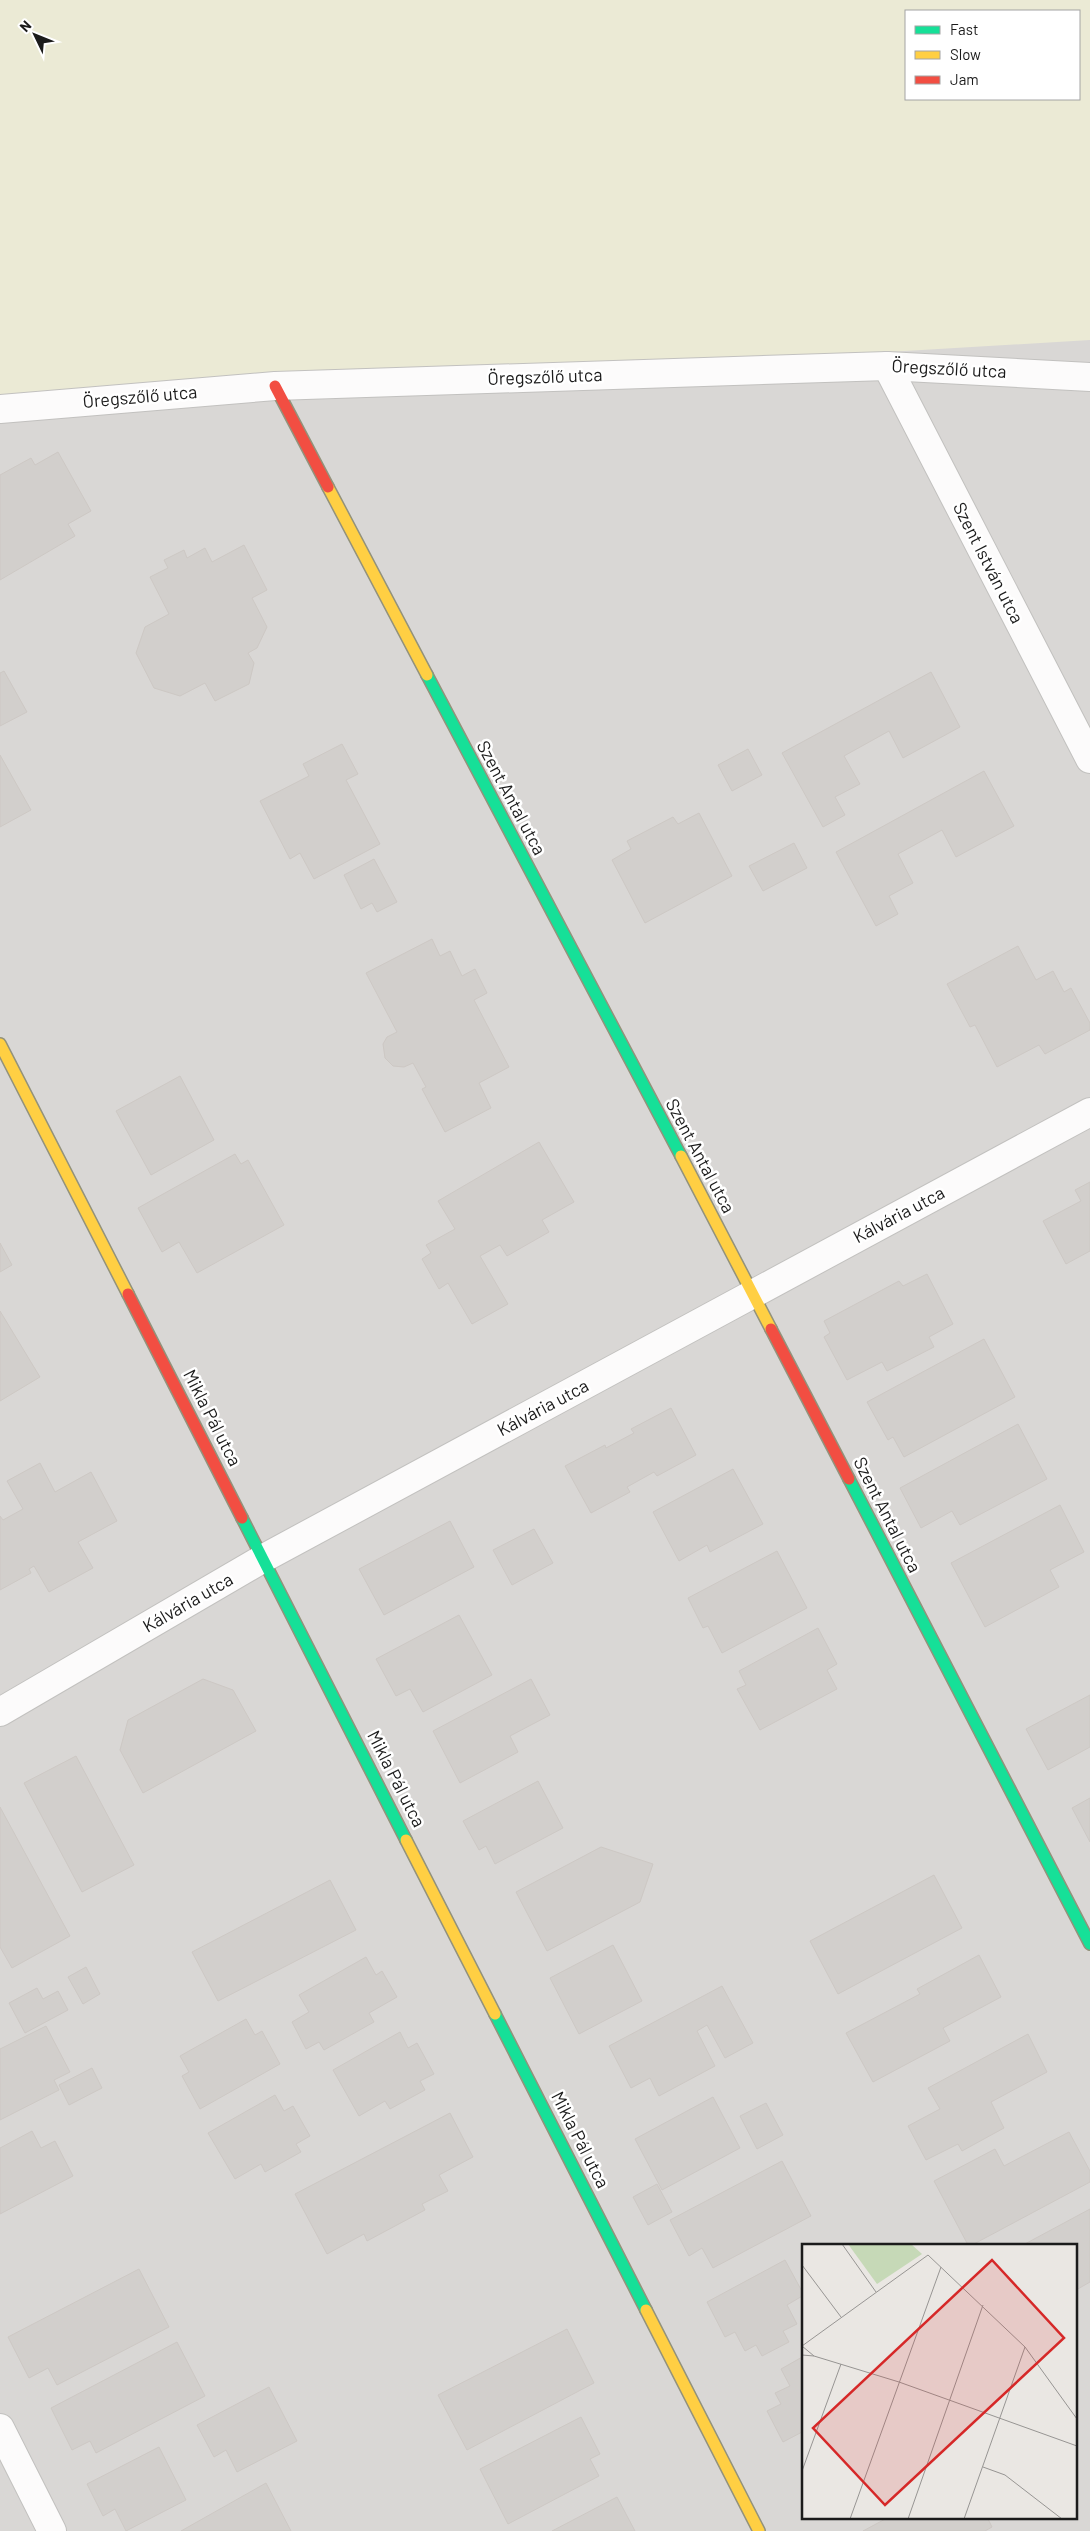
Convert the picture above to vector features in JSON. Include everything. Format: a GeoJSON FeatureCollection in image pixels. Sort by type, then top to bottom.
{"type":"FeatureCollection","features":[{"type":"Feature","properties":{"kind":"street","name":"Öregszőlő utca"},"geometry":{"type":"LineString","coordinates":[[0,409],[275,386],[887,366],[1090,377]]}},
{"type":"Feature","properties":{"kind":"street","name":"Szent István utca"},"geometry":{"type":"LineString","coordinates":[[887,366],[1090,759]]}},
{"type":"Feature","properties":{"kind":"street","name":"Szent Antal utca"},"geometry":{"type":"LineString","coordinates":[[275,386],[753,1294],[1090,1944]]}},
{"type":"Feature","properties":{"kind":"street","name":"Mikla Pál utca"},"geometry":{"type":"LineString","coordinates":[[0,1044],[264,1558],[758,2531]]}},
{"type":"Feature","properties":{"kind":"street","name":"Kálvária utca"},"geometry":{"type":"LineString","coordinates":[[0,1712],[264,1558],[1090,1112]]}},
{"type":"Feature","properties":{"kind":"street"},"geometry":{"type":"LineString","coordinates":[[0,2428],[52,2531]]}},
{"type":"Feature","properties":{"kind":"shaded area"},"geometry":{"type":"Polygon","coordinates":[[[1081,339],[1090,340],[1090,2531],[0,2531],[0,405],[1081,339]]]}},
{"type":"Feature","properties":{"kind":"green space"},"geometry":{"type":"Polygon","coordinates":[[[0,0],[1090,0],[1090,340],[0,405],[0,0]]]}},
{"type":"Feature","properties":{"kind":"building"},"geometry":{"type":"Polygon","coordinates":[[[58,452],[91,511],[68,524],[75,536],[0,580],[0,475],[31,458],[35,465],[58,452]]]}},
{"type":"Feature","properties":{"kind":"building"},"geometry":{"type":"Polygon","coordinates":[[[244,545],[267,590],[252,598],[267,627],[257,648],[248,653],[254,663],[249,684],[215,701],[205,683],[180,696],[154,688],[136,653],[145,627],[169,614],[150,577],[168,568],[164,560],[184,550],[187,558],[205,548],[212,562],[244,545]]]}},
{"type":"Feature","properties":{"kind":"building"},"geometry":{"type":"Polygon","coordinates":[[[4,671],[27,712],[0,726],[0,673],[4,671]]]}},
{"type":"Feature","properties":{"kind":"building"},"geometry":{"type":"Polygon","coordinates":[[[931,672],[960,727],[903,758],[889,731],[844,756],[860,784],[835,797],[845,815],[823,827],[782,753],[931,672]]]}},
{"type":"Feature","properties":{"kind":"building"},"geometry":{"type":"Polygon","coordinates":[[[342,744],[358,774],[346,780],[380,844],[314,879],[300,853],[290,859],[260,801],[309,776],[303,764],[342,744]]]}},
{"type":"Feature","properties":{"kind":"building"},"geometry":{"type":"Polygon","coordinates":[[[748,749],[762,775],[732,791],[718,765],[748,749]]]}},
{"type":"Feature","properties":{"kind":"building"},"geometry":{"type":"Polygon","coordinates":[[[0,755],[31,810],[0,827],[0,755]]]}},
{"type":"Feature","properties":{"kind":"building"},"geometry":{"type":"Polygon","coordinates":[[[984,771],[1014,826],[956,857],[942,830],[898,854],[913,883],[889,896],[898,914],[876,926],[836,852],[984,771]]]}},
{"type":"Feature","properties":{"kind":"building"},"geometry":{"type":"Polygon","coordinates":[[[699,813],[732,876],[645,923],[612,860],[631,849],[627,841],[673,817],[678,824],[699,813]]]}},
{"type":"Feature","properties":{"kind":"building"},"geometry":{"type":"Polygon","coordinates":[[[794,843],[807,868],[763,891],[749,866],[794,843]]]}},
{"type":"Feature","properties":{"kind":"building"},"geometry":{"type":"Polygon","coordinates":[[[374,859],[397,902],[377,912],[372,903],[361,909],[344,875],[374,859]]]}},
{"type":"Feature","properties":{"kind":"building"},"geometry":{"type":"Polygon","coordinates":[[[432,939],[440,956],[450,951],[462,976],[475,969],[487,993],[474,1000],[509,1067],[479,1083],[491,1108],[445,1132],[422,1089],[426,1087],[413,1063],[404,1067],[393,1066],[385,1058],[383,1044],[387,1037],[397,1032],[366,973],[432,939]]]}},
{"type":"Feature","properties":{"kind":"building"},"geometry":{"type":"Polygon","coordinates":[[[1018,946],[1036,980],[1053,971],[1064,992],[1071,988],[1090,1023],[1090,1030],[1045,1054],[1039,1045],[997,1067],[975,1025],[970,1027],[947,984],[1018,946]]]}},
{"type":"Feature","properties":{"kind":"building"},"geometry":{"type":"Polygon","coordinates":[[[180,1076],[214,1140],[151,1175],[116,1111],[180,1076]]]}},
{"type":"Feature","properties":{"kind":"building"},"geometry":{"type":"Polygon","coordinates":[[[539,1142],[574,1202],[542,1220],[549,1232],[507,1256],[500,1245],[480,1256],[508,1304],[472,1324],[448,1283],[439,1289],[422,1259],[431,1253],[426,1245],[455,1229],[438,1201],[539,1142]]]}},
{"type":"Feature","properties":{"kind":"building"},"geometry":{"type":"Polygon","coordinates":[[[235,1154],[241,1164],[248,1160],[284,1225],[197,1273],[179,1242],[162,1252],[138,1208],[235,1154]]]}},
{"type":"Feature","properties":{"kind":"building"},"geometry":{"type":"Polygon","coordinates":[[[1090,1182],[1090,1251],[1066,1264],[1043,1221],[1081,1201],[1075,1190],[1090,1182]]]}},
{"type":"Feature","properties":{"kind":"building"},"geometry":{"type":"Polygon","coordinates":[[[0,1243],[12,1265],[0,1272],[0,1243]]]}},
{"type":"Feature","properties":{"kind":"building"},"geometry":{"type":"Polygon","coordinates":[[[927,1274],[953,1324],[929,1337],[934,1347],[887,1371],[882,1362],[847,1380],[824,1337],[830,1333],[824,1321],[899,1281],[903,1286],[927,1274]]]}},
{"type":"Feature","properties":{"kind":"building"},"geometry":{"type":"Polygon","coordinates":[[[0,1311],[40,1377],[0,1401],[0,1311]]]}},
{"type":"Feature","properties":{"kind":"building"},"geometry":{"type":"Polygon","coordinates":[[[984,1339],[1015,1397],[904,1457],[893,1437],[888,1440],[867,1402],[984,1339]]]}},
{"type":"Feature","properties":{"kind":"building"},"geometry":{"type":"Polygon","coordinates":[[[671,1408],[696,1455],[657,1476],[654,1472],[627,1487],[630,1492],[591,1513],[565,1466],[605,1445],[606,1448],[634,1433],[631,1429],[671,1408]]]}},
{"type":"Feature","properties":{"kind":"building"},"geometry":{"type":"Polygon","coordinates":[[[1018,1424],[1047,1479],[960,1525],[952,1511],[921,1528],[900,1488],[1018,1424]]]}},
{"type":"Feature","properties":{"kind":"building"},"geometry":{"type":"Polygon","coordinates":[[[40,1463],[55,1492],[91,1472],[117,1521],[78,1542],[93,1568],[49,1592],[34,1566],[29,1569],[31,1573],[0,1590],[0,1516],[3,1520],[23,1509],[7,1481],[40,1463]]]}},
{"type":"Feature","properties":{"kind":"building"},"geometry":{"type":"Polygon","coordinates":[[[733,1469],[763,1524],[710,1552],[707,1545],[679,1561],[653,1512],[733,1469]]]}},
{"type":"Feature","properties":{"kind":"building"},"geometry":{"type":"Polygon","coordinates":[[[1060,1505],[1084,1552],[1050,1570],[1059,1587],[985,1627],[951,1563],[1060,1505]]]}},
{"type":"Feature","properties":{"kind":"building"},"geometry":{"type":"Polygon","coordinates":[[[450,1521],[474,1567],[384,1615],[359,1569],[450,1521]]]}},
{"type":"Feature","properties":{"kind":"building"},"geometry":{"type":"Polygon","coordinates":[[[534,1529],[553,1563],[512,1585],[493,1550],[534,1529]]]}},
{"type":"Feature","properties":{"kind":"building"},"geometry":{"type":"Polygon","coordinates":[[[777,1551],[807,1608],[722,1653],[708,1626],[703,1628],[688,1598],[777,1551]]]}},
{"type":"Feature","properties":{"kind":"building"},"geometry":{"type":"Polygon","coordinates":[[[459,1615],[492,1675],[423,1712],[410,1689],[396,1696],[376,1659],[459,1615]]]}},
{"type":"Feature","properties":{"kind":"building"},"geometry":{"type":"Polygon","coordinates":[[[818,1628],[837,1664],[827,1670],[837,1689],[760,1730],[737,1689],[746,1685],[739,1671],[818,1628]]]}},
{"type":"Feature","properties":{"kind":"building"},"geometry":{"type":"Polygon","coordinates":[[[203,1679],[233,1690],[256,1731],[143,1793],[120,1750],[128,1720],[203,1679]]]}},
{"type":"Feature","properties":{"kind":"building"},"geometry":{"type":"Polygon","coordinates":[[[531,1679],[550,1715],[510,1736],[518,1752],[460,1783],[433,1731],[531,1679]]]}},
{"type":"Feature","properties":{"kind":"building"},"geometry":{"type":"Polygon","coordinates":[[[1090,1695],[1090,1747],[1048,1770],[1026,1729],[1090,1695]]]}},
{"type":"Feature","properties":{"kind":"building"},"geometry":{"type":"Polygon","coordinates":[[[76,1756],[134,1865],[82,1892],[24,1783],[76,1756]]]}},
{"type":"Feature","properties":{"kind":"building"},"geometry":{"type":"Polygon","coordinates":[[[538,1781],[563,1828],[495,1864],[486,1846],[479,1850],[463,1821],[538,1781]]]}},
{"type":"Feature","properties":{"kind":"building"},"geometry":{"type":"Polygon","coordinates":[[[1090,1798],[1090,1842],[1072,1808],[1090,1798]]]}},
{"type":"Feature","properties":{"kind":"building"},"geometry":{"type":"Polygon","coordinates":[[[0,1807],[70,1936],[12,1968],[0,1947],[0,1807]]]}},
{"type":"Feature","properties":{"kind":"building"},"geometry":{"type":"Polygon","coordinates":[[[601,1847],[653,1864],[640,1902],[547,1951],[516,1892],[601,1847]]]}},
{"type":"Feature","properties":{"kind":"building"},"geometry":{"type":"Polygon","coordinates":[[[934,1875],[962,1928],[838,1994],[810,1941],[934,1875]]]}},
{"type":"Feature","properties":{"kind":"building"},"geometry":{"type":"Polygon","coordinates":[[[330,1880],[356,1930],[218,2001],[192,1952],[330,1880]]]}},
{"type":"Feature","properties":{"kind":"building"},"geometry":{"type":"Polygon","coordinates":[[[613,1945],[642,2001],[579,2034],[550,1978],[613,1945]]]}},
{"type":"Feature","properties":{"kind":"building"},"geometry":{"type":"Polygon","coordinates":[[[979,1955],[1001,1997],[943,2028],[950,2041],[873,2082],[846,2033],[920,1994],[917,1989],[979,1955]]]}},
{"type":"Feature","properties":{"kind":"building"},"geometry":{"type":"Polygon","coordinates":[[[366,1957],[376,1975],[382,1971],[397,1997],[369,2013],[374,2022],[324,2050],[319,2042],[306,2049],[292,2022],[309,2012],[299,1995],[366,1957]]]}},
{"type":"Feature","properties":{"kind":"building"},"geometry":{"type":"Polygon","coordinates":[[[86,1967],[100,1994],[83,2004],[68,1977],[86,1967]]]}},
{"type":"Feature","properties":{"kind":"building"},"geometry":{"type":"Polygon","coordinates":[[[722,1986],[753,2043],[725,2058],[707,2025],[697,2031],[715,2066],[659,2096],[650,2078],[631,2088],[609,2046],[722,1986]]]}},
{"type":"Feature","properties":{"kind":"building"},"geometry":{"type":"Polygon","coordinates":[[[37,1988],[43,1999],[58,1991],[68,2010],[25,2033],[9,2003],[37,1988]]]}},
{"type":"Feature","properties":{"kind":"building"},"geometry":{"type":"Polygon","coordinates":[[[246,2019],[255,2035],[262,2031],[280,2064],[200,2109],[182,2076],[189,2072],[180,2056],[246,2019]]]}},
{"type":"Feature","properties":{"kind":"building"},"geometry":{"type":"Polygon","coordinates":[[[46,2026],[70,2072],[54,2080],[59,2090],[0,2120],[0,2049],[46,2026]]]}},
{"type":"Feature","properties":{"kind":"building"},"geometry":{"type":"Polygon","coordinates":[[[400,2032],[408,2048],[417,2043],[434,2074],[420,2081],[425,2090],[390,2109],[385,2101],[359,2116],[333,2070],[400,2032]]]}},
{"type":"Feature","properties":{"kind":"building"},"geometry":{"type":"Polygon","coordinates":[[[1028,2034],[1047,2072],[991,2102],[1004,2128],[962,2151],[958,2144],[926,2160],[908,2126],[940,2109],[928,2088],[1028,2034]]]}},
{"type":"Feature","properties":{"kind":"building"},"geometry":{"type":"Polygon","coordinates":[[[92,2068],[102,2088],[69,2105],[59,2085],[92,2068]]]}},
{"type":"Feature","properties":{"kind":"building"},"geometry":{"type":"Polygon","coordinates":[[[275,2095],[284,2111],[293,2106],[310,2136],[296,2144],[301,2152],[265,2172],[261,2164],[235,2179],[208,2133],[275,2095]]]}},
{"type":"Feature","properties":{"kind":"building"},"geometry":{"type":"Polygon","coordinates":[[[713,2097],[740,2148],[662,2190],[635,2139],[713,2097]]]}},
{"type":"Feature","properties":{"kind":"building"},"geometry":{"type":"Polygon","coordinates":[[[766,2103],[783,2135],[757,2149],[740,2116],[766,2103]]]}},
{"type":"Feature","properties":{"kind":"building"},"geometry":{"type":"Polygon","coordinates":[[[450,2113],[473,2157],[439,2175],[448,2191],[422,2204],[425,2210],[367,2241],[364,2234],[327,2254],[295,2194],[450,2113]]]}},
{"type":"Feature","properties":{"kind":"building"},"geometry":{"type":"Polygon","coordinates":[[[32,2131],[41,2148],[55,2141],[73,2176],[0,2214],[0,2148],[32,2131]]]}},
{"type":"Feature","properties":{"kind":"building"},"geometry":{"type":"Polygon","coordinates":[[[1069,2132],[1090,2171],[1090,2182],[974,2244],[967,2244],[934,2181],[995,2149],[1004,2166],[1069,2132]]]}},
{"type":"Feature","properties":{"kind":"building"},"geometry":{"type":"Polygon","coordinates":[[[782,2161],[811,2216],[713,2268],[702,2248],[689,2256],[670,2220],[782,2161]]]}},
{"type":"Feature","properties":{"kind":"building"},"geometry":{"type":"Polygon","coordinates":[[[657,2184],[672,2212],[648,2225],[633,2197],[657,2184]]]}},
{"type":"Feature","properties":{"kind":"building"},"geometry":{"type":"Polygon","coordinates":[[[1090,2209],[1090,2282],[1078,2289],[1078,2244],[1025,2244],[1090,2209]]]}},
{"type":"Feature","properties":{"kind":"building"},"geometry":{"type":"Polygon","coordinates":[[[785,2260],[802,2291],[802,2296],[787,2305],[797,2324],[783,2331],[789,2342],[762,2356],[756,2345],[745,2351],[735,2332],[725,2337],[707,2302],[785,2260]]]}},
{"type":"Feature","properties":{"kind":"building"},"geometry":{"type":"Polygon","coordinates":[[[139,2269],[169,2327],[57,2385],[48,2368],[29,2378],[8,2337],[139,2269]]]}},
{"type":"Feature","properties":{"kind":"building"},"geometry":{"type":"Polygon","coordinates":[[[567,2329],[594,2383],[467,2450],[438,2395],[567,2329]]]}},
{"type":"Feature","properties":{"kind":"building"},"geometry":{"type":"Polygon","coordinates":[[[177,2342],[205,2396],[96,2453],[90,2441],[72,2450],[51,2408],[177,2342]]]}},
{"type":"Feature","properties":{"kind":"building"},"geometry":{"type":"Polygon","coordinates":[[[802,2357],[802,2432],[783,2442],[767,2411],[781,2404],[775,2393],[790,2386],[781,2369],[802,2357]]]}},
{"type":"Feature","properties":{"kind":"building"},"geometry":{"type":"Polygon","coordinates":[[[269,2387],[297,2441],[237,2472],[226,2450],[214,2457],[197,2425],[269,2387]]]}},
{"type":"Feature","properties":{"kind":"building"},"geometry":{"type":"Polygon","coordinates":[[[581,2417],[600,2454],[590,2459],[599,2476],[508,2524],[480,2469],[581,2417]]]}},
{"type":"Feature","properties":{"kind":"building"},"geometry":{"type":"Polygon","coordinates":[[[159,2447],[186,2500],[126,2531],[115,2509],[103,2516],[87,2484],[159,2447]]]}},
{"type":"Feature","properties":{"kind":"building"},"geometry":{"type":"Polygon","coordinates":[[[266,2483],[291,2531],[181,2531],[266,2483]]]}},
{"type":"Feature","properties":{"kind":"building"},"geometry":{"type":"Polygon","coordinates":[[[617,2497],[635,2531],[552,2531],[617,2497]]]}},
{"type":"Feature","properties":{"kind":"building"},"geometry":{"type":"Polygon","coordinates":[[[887,2518],[988,2518],[992,2527],[985,2531],[863,2531],[887,2518]]]}},
{"type":"Feature","properties":{"kind":"traffic: fast"},"geometry":{"type":"LineString","coordinates":[[427,675],[681,1156]]}},
{"type":"Feature","properties":{"kind":"traffic: fast"},"geometry":{"type":"LineString","coordinates":[[849,1479],[1090,1944]]}},
{"type":"Feature","properties":{"kind":"traffic: fast"},"geometry":{"type":"LineString","coordinates":[[242,1518],[406,1840]]}},
{"type":"Feature","properties":{"kind":"traffic: fast"},"geometry":{"type":"LineString","coordinates":[[495,2014],[646,2310]]}},
{"type":"Feature","properties":{"kind":"traffic: slow"},"geometry":{"type":"LineString","coordinates":[[328,487],[427,675]]}},
{"type":"Feature","properties":{"kind":"traffic: slow"},"geometry":{"type":"LineString","coordinates":[[0,1044],[128,1294]]}},
{"type":"Feature","properties":{"kind":"traffic: slow"},"geometry":{"type":"LineString","coordinates":[[681,1156],[771,1329]]}},
{"type":"Feature","properties":{"kind":"traffic: slow"},"geometry":{"type":"LineString","coordinates":[[406,1840],[495,2014]]}},
{"type":"Feature","properties":{"kind":"traffic: slow"},"geometry":{"type":"LineString","coordinates":[[646,2310],[759,2531]]}},
{"type":"Feature","properties":{"kind":"traffic: jam"},"geometry":{"type":"LineString","coordinates":[[275,386],[328,487]]}},
{"type":"Feature","properties":{"kind":"traffic: jam"},"geometry":{"type":"LineString","coordinates":[[128,1294],[242,1518]]}},
{"type":"Feature","properties":{"kind":"traffic: jam"},"geometry":{"type":"LineString","coordinates":[[771,1329],[849,1479]]}}]}
